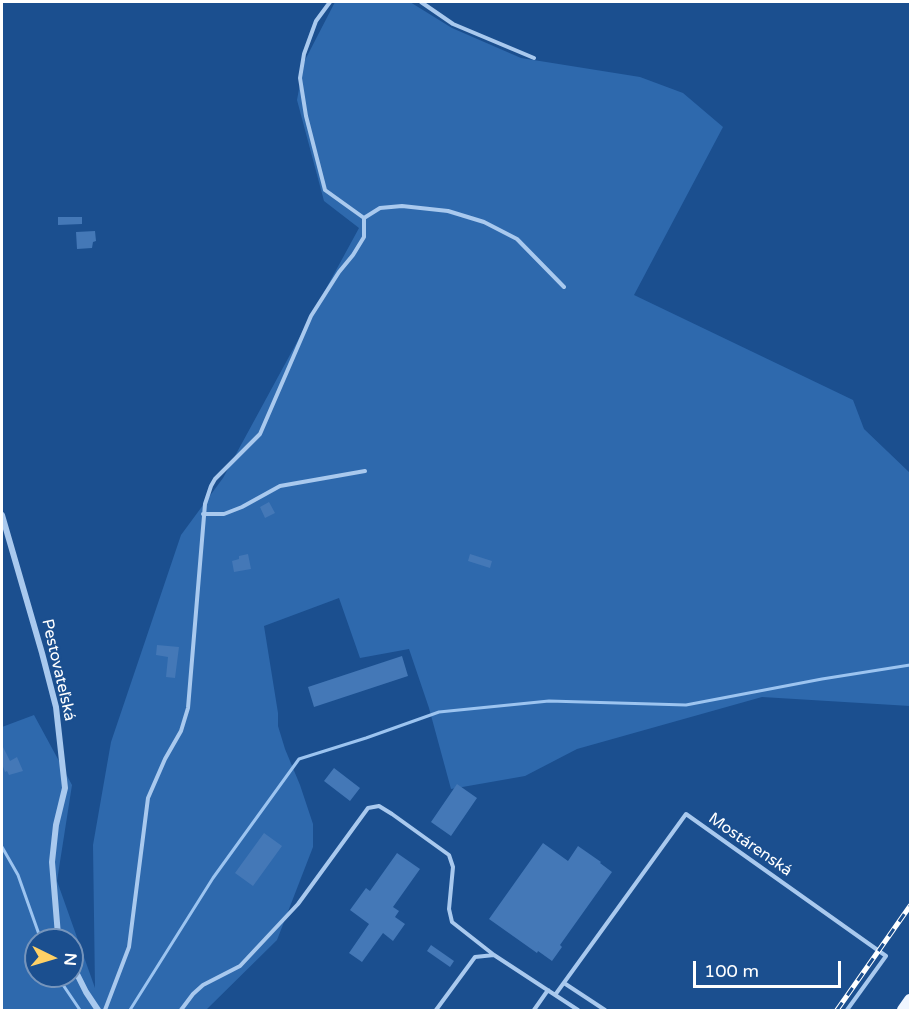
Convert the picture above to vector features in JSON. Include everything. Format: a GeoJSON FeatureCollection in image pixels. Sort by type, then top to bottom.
{"type":"FeatureCollection","features":[{"type":"Feature","properties":{"kind":"main road"},"geometry":{"type":"LineString","coordinates":[[903,1011],[910,999]]}},
{"type":"Feature","properties":{"kind":"street","name":"Pestovateľská"},"geometry":{"type":"LineString","coordinates":[[2,515],[56,707],[65,788],[56,825],[52,862],[57,928]]}},
{"type":"Feature","properties":{"kind":"street"},"geometry":{"type":"LineString","coordinates":[[84,988],[98,1011]]}},
{"type":"Feature","properties":{"kind":"lane"},"geometry":{"type":"LineString","coordinates":[[330,2],[316,21],[304,54],[300,78],[306,116],[325,190],[364,218]]}},
{"type":"Feature","properties":{"kind":"lane"},"geometry":{"type":"LineString","coordinates":[[421,2],[453,24],[534,58]]}},
{"type":"Feature","properties":{"kind":"lane"},"geometry":{"type":"LineString","coordinates":[[364,218],[380,208],[402,206],[448,211],[484,222],[517,239],[564,286]]}},
{"type":"Feature","properties":{"kind":"lane"},"geometry":{"type":"LineString","coordinates":[[105,1011],[129,947],[148,798],[165,759],[181,731],[188,708],[204,504],[215,479],[260,434],[311,316],[364,237],[364,218]]}},
{"type":"Feature","properties":{"kind":"lane"},"geometry":{"type":"LineString","coordinates":[[203,514],[224,514],[280,486],[365,471]]}},
{"type":"Feature","properties":{"kind":"lane"},"geometry":{"type":"LineString","coordinates":[[181,1011],[193,994],[203,985],[240,966],[298,904],[368,808],[379,806],[449,855],[453,867],[448,909],[452,922],[494,955],[578,1011]]}},
{"type":"Feature","properties":{"kind":"lane","name":"Mostárenská"},"geometry":{"type":"LineString","coordinates":[[564,983],[686,814],[886,956],[847,1011]]}},
{"type":"Feature","properties":{"kind":"lane"},"geometry":{"type":"LineString","coordinates":[[436,1011],[475,957],[494,955]]}},
{"type":"Feature","properties":{"kind":"lane"},"geometry":{"type":"LineString","coordinates":[[555,995],[564,983],[605,1011]]}},
{"type":"Feature","properties":{"kind":"lane"},"geometry":{"type":"LineString","coordinates":[[534,1011],[549,990]]}},
{"type":"Feature","properties":{"kind":"shaded area"},"geometry":{"type":"Polygon","coordinates":[[[335,2],[410,2],[452,28],[521,58],[640,77],[683,93],[723,127],[634,295],[853,400],[864,429],[910,473],[910,706],[762,697],[577,749],[525,776],[451,789],[429,708],[409,649],[360,658],[339,598],[264,626],[278,713],[278,726],[313,824],[313,847],[277,940],[206,1010],[2,1010],[2,727],[34,715],[72,785],[57,881],[74,928],[24,928],[24,988],[84,988],[84,957],[95,988],[93,845],[111,742],[181,535],[223,478],[359,228],[324,201],[297,100],[304,62],[335,2]]]}},
{"type":"Feature","properties":{"kind":"building"},"geometry":{"type":"Polygon","coordinates":[[[58,217],[82,217],[82,224],[58,225],[58,217]]]}},
{"type":"Feature","properties":{"kind":"building"},"geometry":{"type":"Polygon","coordinates":[[[95,231],[96,241],[93,242],[92,248],[77,249],[76,232],[95,231]]]}},
{"type":"Feature","properties":{"kind":"building"},"geometry":{"type":"Polygon","coordinates":[[[269,502],[275,513],[265,518],[260,507],[269,502]]]}},
{"type":"Feature","properties":{"kind":"building"},"geometry":{"type":"Polygon","coordinates":[[[248,554],[251,569],[234,572],[232,561],[248,554]]]}},
{"type":"Feature","properties":{"kind":"building"},"geometry":{"type":"Polygon","coordinates":[[[470,554],[492,561],[490,568],[468,561],[470,554]]]}},
{"type":"Feature","properties":{"kind":"building"},"geometry":{"type":"Polygon","coordinates":[[[157,645],[179,647],[175,678],[166,677],[168,657],[156,655],[157,645]]]}},
{"type":"Feature","properties":{"kind":"building"},"geometry":{"type":"Polygon","coordinates":[[[402,656],[408,676],[314,707],[308,687],[402,656]]]}},
{"type":"Feature","properties":{"kind":"building"},"geometry":{"type":"Polygon","coordinates":[[[2,745],[10,761],[17,757],[23,771],[9,775],[7,771],[5,772],[2,764],[2,745]]]}},
{"type":"Feature","properties":{"kind":"building"},"geometry":{"type":"Polygon","coordinates":[[[334,768],[360,788],[350,801],[324,781],[334,768]]]}},
{"type":"Feature","properties":{"kind":"building"},"geometry":{"type":"Polygon","coordinates":[[[457,784],[477,798],[451,836],[431,822],[457,784]]]}},
{"type":"Feature","properties":{"kind":"building"},"geometry":{"type":"Polygon","coordinates":[[[264,833],[282,846],[253,886],[235,873],[264,833]]]}},
{"type":"Feature","properties":{"kind":"building"},"geometry":{"type":"Polygon","coordinates":[[[543,843],[568,861],[578,846],[612,872],[560,945],[562,947],[552,961],[489,919],[543,843]]]}},
{"type":"Feature","properties":{"kind":"building"},"geometry":{"type":"Polygon","coordinates":[[[397,853],[420,869],[393,907],[399,911],[395,917],[405,924],[393,941],[383,933],[362,962],[349,953],[369,924],[350,910],[366,888],[370,891],[397,853]]]}},
{"type":"Feature","properties":{"kind":"building"},"geometry":{"type":"Polygon","coordinates":[[[431,945],[454,961],[450,967],[427,951],[431,945]]]}},
{"type":"Feature","properties":{"kind":"waterway"},"geometry":{"type":"LineString","coordinates":[[130,1010],[213,878],[299,759],[439,712],[549,701],[686,705],[910,665]]}},
{"type":"Feature","properties":{"kind":"waterway"},"geometry":{"type":"LineString","coordinates":[[2,847],[18,875],[37,928]]}},
{"type":"Feature","properties":{"kind":"waterway"},"geometry":{"type":"LineString","coordinates":[[65,988],[80,1010]]}},
{"type":"Feature","properties":{"kind":"railway"},"geometry":{"type":"LineString","coordinates":[[837,1010],[910,906]]}}]}
